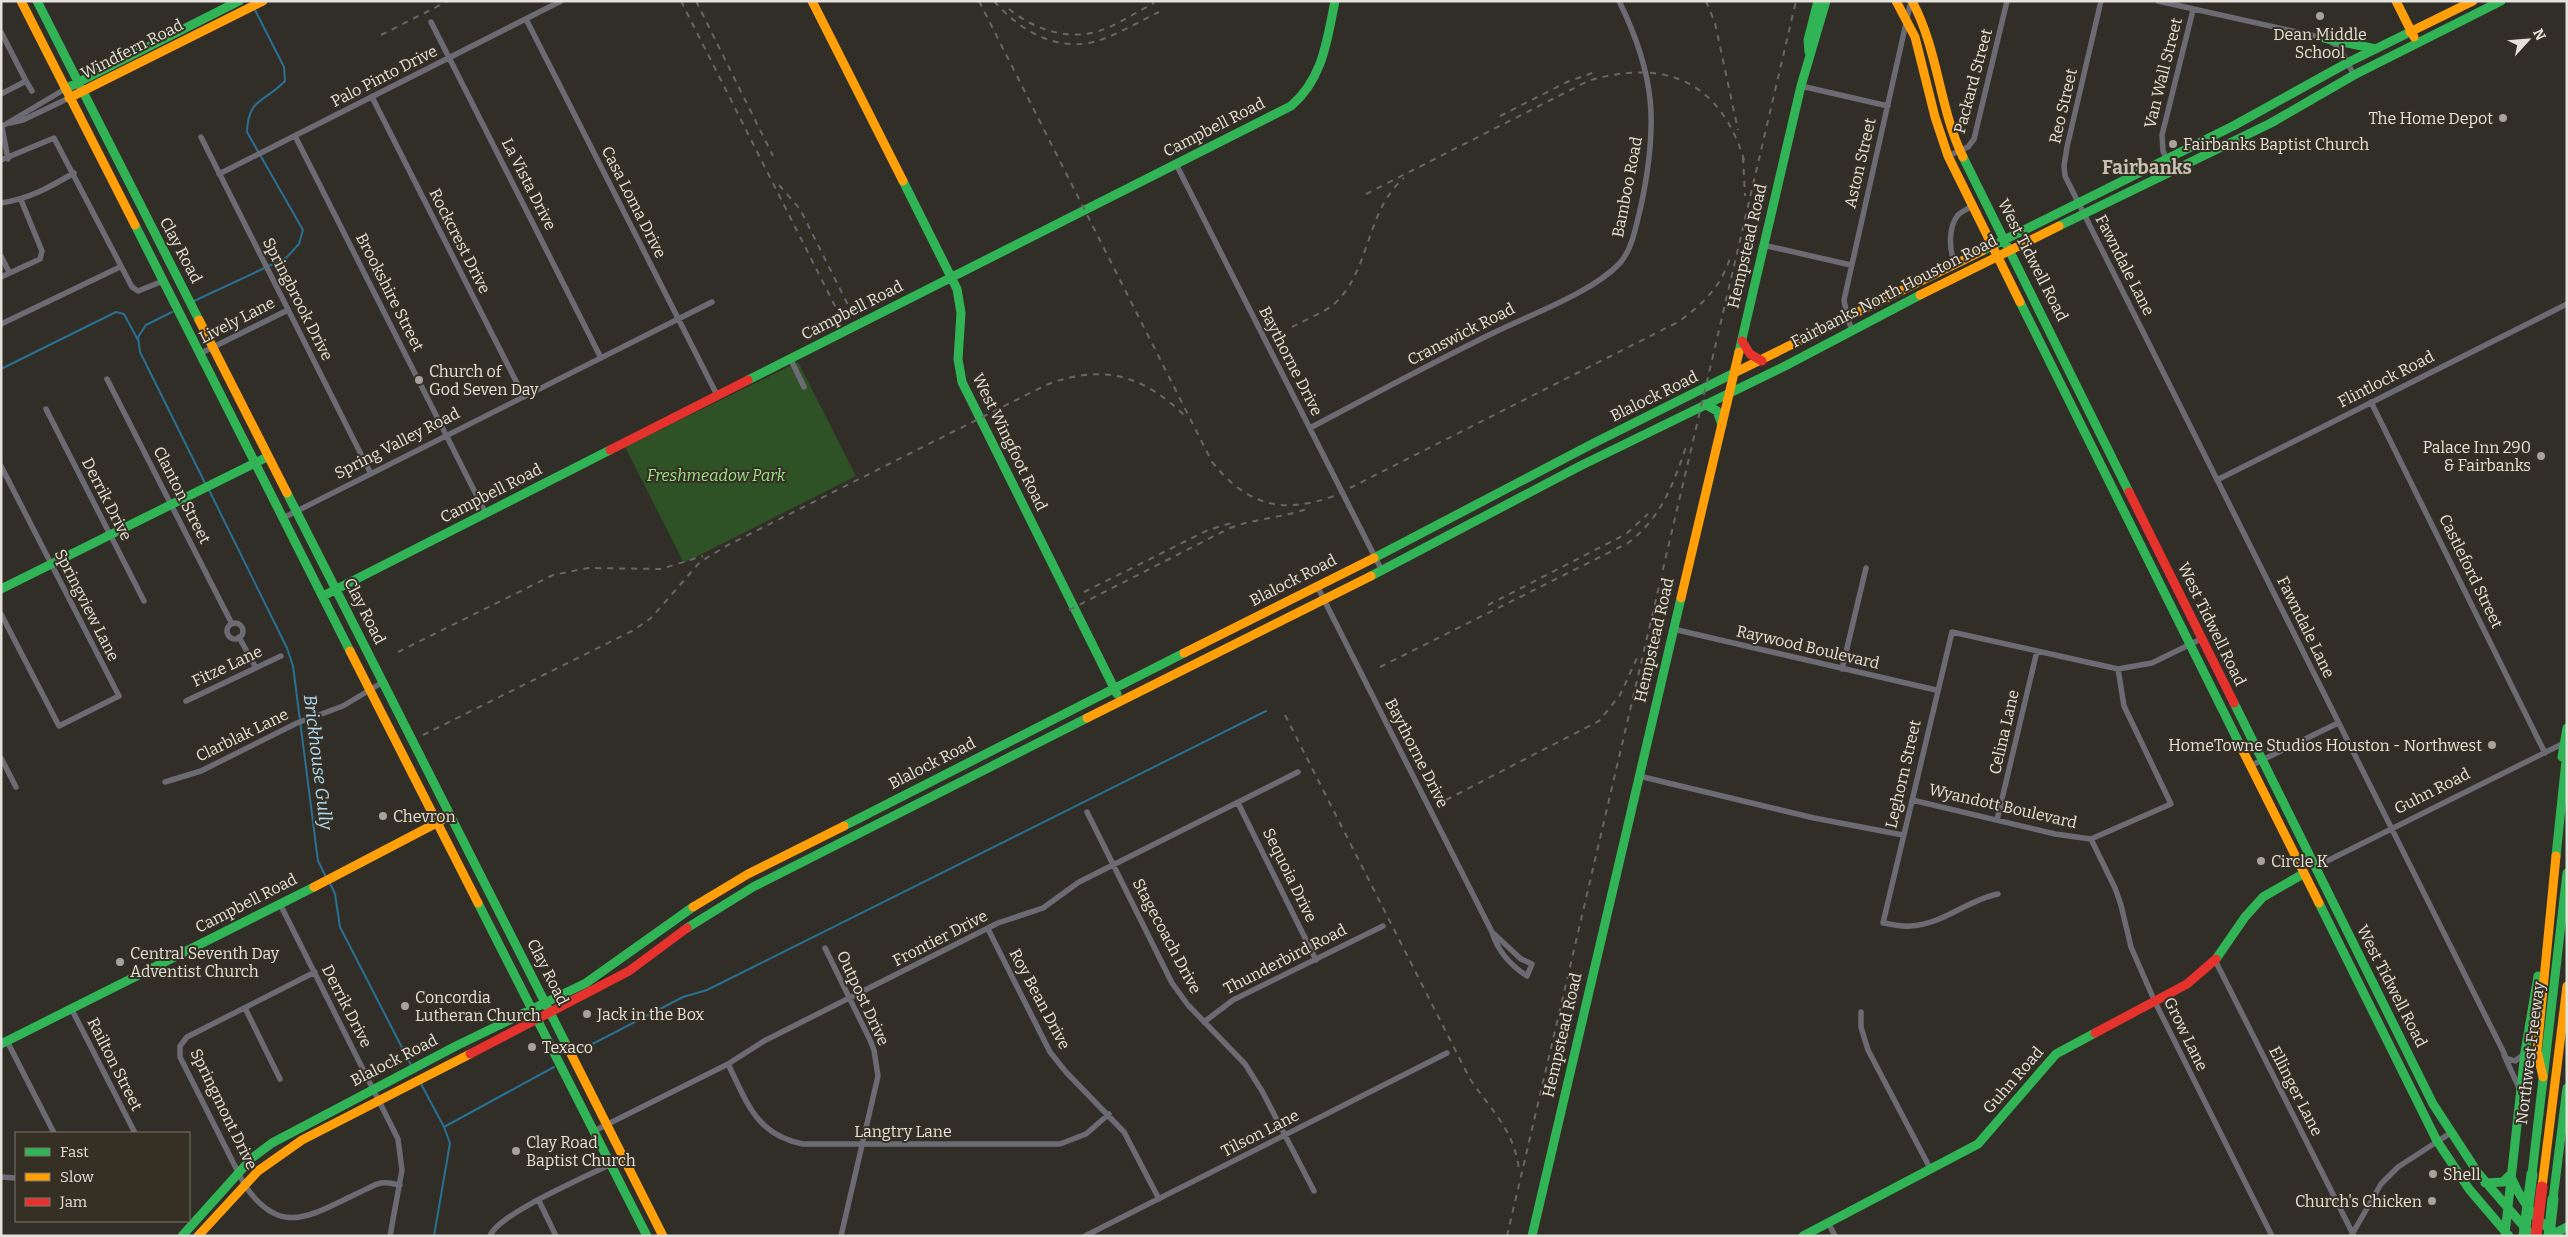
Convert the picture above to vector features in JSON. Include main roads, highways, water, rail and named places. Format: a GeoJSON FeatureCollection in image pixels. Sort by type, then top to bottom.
{"type":"FeatureCollection","features":[{"type":"Feature","properties":{"kind":"main road","name":"Clay Road"},"geometry":{"type":"LineString","coordinates":[[20,1],[504,950],[647,1236]]}},
{"type":"Feature","properties":{"kind":"main road","name":"Clay Road"},"geometry":{"type":"LineString","coordinates":[[36,1],[214,347],[267,457],[664,1236]]}},
{"type":"Feature","properties":{"kind":"main road","name":"West Wingfoot Road"},"geometry":{"type":"LineString","coordinates":[[812,1],[959,296],[962,312],[957,361],[962,382],[1120,701]]}},
{"type":"Feature","properties":{"kind":"main road","name":"Campbell Road"},"geometry":{"type":"LineString","coordinates":[[323,596],[791,360],[1078,212],[1291,106],[1310,90],[1319,72],[1335,1]]}},
{"type":"Feature","properties":{"kind":"main road","name":"Hempstead Road"},"geometry":{"type":"LineString","coordinates":[[1532,1236],[1763,245],[1809,52],[1816,42],[1819,15],[1818,1]]}},
{"type":"Feature","properties":{"kind":"main road","name":"Hempstead Road"},"geometry":{"type":"LineString","coordinates":[[1819,15],[1826,1]]}},
{"type":"Feature","properties":{"kind":"main road","name":"West Tidwell Road"},"geometry":{"type":"LineString","coordinates":[[1896,1],[1907,18],[1918,44],[1928,82],[1935,121],[1948,156],[1972,206],[2116,491],[2219,705],[2437,1141],[2468,1189],[2506,1234]]}},
{"type":"Feature","properties":{"kind":"main road","name":"West Tidwell Road"},"geometry":{"type":"LineString","coordinates":[[1912,1],[1929,34],[1948,119],[1960,151],[2090,409],[2201,639],[2405,1048],[2449,1134],[2485,1183],[2532,1236]]}},
{"type":"Feature","properties":{"kind":"main road"},"geometry":{"type":"LineString","coordinates":[[2396,1],[2417,43]]}},
{"type":"Feature","properties":{"kind":"main road","name":"Fairbanks North Houston Road"},"geometry":{"type":"LineString","coordinates":[[1734,375],[2004,238],[2235,125],[2348,63],[2473,1]]}},
{"type":"Feature","properties":{"kind":"main road","name":"Fairbanks North Houston Road"},"geometry":{"type":"LineString","coordinates":[[1730,392],[2009,250],[2241,138],[2294,111],[2354,74],[2501,1]]}},
{"type":"Feature","properties":{"kind":"main road","name":"Windfern Road"},"geometry":{"type":"LineString","coordinates":[[67,93],[246,6]]}},
{"type":"Feature","properties":{"kind":"main road"},"geometry":{"type":"LineString","coordinates":[[2324,38],[2376,49]]}},
{"type":"Feature","properties":{"kind":"main road"},"geometry":{"type":"LineString","coordinates":[[1928,82],[1940,80]]}},
{"type":"Feature","properties":{"kind":"main road"},"geometry":{"type":"LineString","coordinates":[[2235,125],[2241,138]]}},
{"type":"Feature","properties":{"kind":"main road"},"geometry":{"type":"LineString","coordinates":[[121,198],[134,194]]}},
{"type":"Feature","properties":{"kind":"main road"},"geometry":{"type":"LineString","coordinates":[[1945,282],[1955,270],[1955,263]]}},
{"type":"Feature","properties":{"kind":"main road"},"geometry":{"type":"LineString","coordinates":[[2039,338],[2051,333]]}},
{"type":"Feature","properties":{"kind":"main road"},"geometry":{"type":"LineString","coordinates":[[1742,341],[1750,354],[1762,361]]}},
{"type":"Feature","properties":{"kind":"main road","name":"Blalock Road"},"geometry":{"type":"LineString","coordinates":[[548,1008],[611,966],[678,916],[748,874],[1464,512],[1639,420],[1734,375]]}},
{"type":"Feature","properties":{"kind":"main road","name":"Blalock Road"},"geometry":{"type":"LineString","coordinates":[[182,1236],[239,1173],[272,1143],[296,1128],[456,1046],[601,987],[629,971],[686,928],[753,887],[1471,525],[1558,478],[1730,392]]}},
{"type":"Feature","properties":{"kind":"main road"},"geometry":{"type":"LineString","coordinates":[[1705,404],[1717,411],[1722,425]]}},
{"type":"Feature","properties":{"kind":"main road"},"geometry":{"type":"LineString","coordinates":[[2079,418],[2090,409]]}},
{"type":"Feature","properties":{"kind":"main road"},"geometry":{"type":"LineString","coordinates":[[1639,420],[1646,434]]}},
{"type":"Feature","properties":{"kind":"main road"},"geometry":{"type":"LineString","coordinates":[[1,589],[171,504],[206,489],[267,457]]}},
{"type":"Feature","properties":{"kind":"main road"},"geometry":{"type":"LineString","coordinates":[[1552,465],[1558,478]]}},
{"type":"Feature","properties":{"kind":"main road"},"geometry":{"type":"LineString","coordinates":[[2116,491],[2127,485]]}},
{"type":"Feature","properties":{"kind":"main road"},"geometry":{"type":"LineString","coordinates":[[1464,512],[1471,525]]}},
{"type":"Feature","properties":{"kind":"main road"},"geometry":{"type":"LineString","coordinates":[[2152,567],[2164,562]]}},
{"type":"Feature","properties":{"kind":"main road"},"geometry":{"type":"LineString","coordinates":[[1220,635],[1226,648]]}},
{"type":"Feature","properties":{"kind":"main road"},"geometry":{"type":"LineString","coordinates":[[354,657],[368,654]]}},
{"type":"Feature","properties":{"kind":"main road"},"geometry":{"type":"LineString","coordinates":[[2219,705],[2231,699]]}},
{"type":"Feature","properties":{"kind":"main road"},"geometry":{"type":"LineString","coordinates":[[1043,725],[1049,738]]}},
{"type":"Feature","properties":{"kind":"main road"},"geometry":{"type":"LineString","coordinates":[[2543,1078],[2537,1051],[2567,728]]}},
{"type":"Feature","properties":{"kind":"main road"},"geometry":{"type":"LineString","coordinates":[[2506,1234],[2510,1175],[2520,1092],[2539,973],[2566,747]]}},
{"type":"Feature","properties":{"kind":"main road"},"geometry":{"type":"LineString","coordinates":[[968,763],[974,776]]}},
{"type":"Feature","properties":{"kind":"main road"},"geometry":{"type":"LineString","coordinates":[[893,801],[899,813]]}},
{"type":"Feature","properties":{"kind":"main road","name":"Campbell Road"},"geometry":{"type":"LineString","coordinates":[[4,1042],[328,880],[450,816]]}},
{"type":"Feature","properties":{"kind":"main road"},"geometry":{"type":"LineString","coordinates":[[817,840],[823,851]]}},
{"type":"Feature","properties":{"kind":"main road","name":"Northwest Freeway"},"geometry":{"type":"LineString","coordinates":[[2524,1236],[2567,873]]}},
{"type":"Feature","properties":{"kind":"main road"},"geometry":{"type":"LineString","coordinates":[[748,874],[753,887]]}},
{"type":"Feature","properties":{"kind":"main road","name":"Guhn Road"},"geometry":{"type":"LineString","coordinates":[[1803,1236],[1978,1144],[2056,1054],[2187,984],[2215,960],[2252,908],[2263,897],[2303,874]]}},
{"type":"Feature","properties":{"kind":"main road"},"geometry":{"type":"LineString","coordinates":[[477,898],[488,892]]}},
{"type":"Feature","properties":{"kind":"main road"},"geometry":{"type":"LineString","coordinates":[[678,916],[686,928]]}},
{"type":"Feature","properties":{"kind":"main road"},"geometry":{"type":"LineString","coordinates":[[629,971],[626,962],[644,942]]}},
{"type":"Feature","properties":{"kind":"main road"},"geometry":{"type":"LineString","coordinates":[[504,950],[515,944]]}},
{"type":"Feature","properties":{"kind":"main road"},"geometry":{"type":"LineString","coordinates":[[2348,963],[2360,957]]}},
{"type":"Feature","properties":{"kind":"main road"},"geometry":{"type":"LineString","coordinates":[[601,987],[612,976],[611,966]]}},
{"type":"Feature","properties":{"kind":"main road"},"geometry":{"type":"LineString","coordinates":[[2536,1236],[2567,986]]}},
{"type":"Feature","properties":{"kind":"main road","name":"Blalock Road"},"geometry":{"type":"LineString","coordinates":[[198,1236],[244,1184],[273,1160],[302,1140],[462,1058],[535,1014]]}},
{"type":"Feature","properties":{"kind":"main road"},"geometry":{"type":"LineString","coordinates":[[456,1046],[462,1058]]}},
{"type":"Feature","properties":{"kind":"main road"},"geometry":{"type":"LineString","coordinates":[[2393,1053],[2405,1048]]}},
{"type":"Feature","properties":{"kind":"main road"},"geometry":{"type":"LineString","coordinates":[[570,1081],[583,1075]]}},
{"type":"Feature","properties":{"kind":"main road"},"geometry":{"type":"LineString","coordinates":[[2549,1236],[2567,1088]]}},
{"type":"Feature","properties":{"kind":"main road"},"geometry":{"type":"LineString","coordinates":[[296,1128],[302,1140]]}},
{"type":"Feature","properties":{"kind":"main road"},"geometry":{"type":"LineString","coordinates":[[2485,1183],[2503,1182],[2510,1175]]}},
{"type":"Feature","properties":{"kind":"main road"},"geometry":{"type":"LineString","coordinates":[[2510,1175],[2518,1196],[2548,1229],[2555,1233],[2567,1228]]}},
{"type":"Feature","properties":{"kind":"waterway","name":"Brickhouse Gully"},"geometry":{"type":"LineString","coordinates":[[194,301],[286,258],[299,244],[303,230],[247,132],[250,113],[254,107],[285,81],[284,67],[254,8]]}},
{"type":"Feature","properties":{"kind":"waterway"},"geometry":{"type":"LineString","coordinates":[[1,369],[116,312],[124,314],[138,340]]}},
{"type":"Feature","properties":{"kind":"waterway","name":"Brickhouse Gully"},"geometry":{"type":"LineString","coordinates":[[172,312],[146,325],[138,337],[140,352],[205,483]]}},
{"type":"Feature","properties":{"kind":"waterway","name":"Brickhouse Gully"},"geometry":{"type":"LineString","coordinates":[[209,490],[287,648],[293,666],[318,861],[326,877]]}},
{"type":"Feature","properties":{"kind":"waterway"},"geometry":{"type":"LineString","coordinates":[[577,1052],[683,997],[707,990],[1266,711]]}},
{"type":"Feature","properties":{"kind":"waterway","name":"Brickhouse Gully"},"geometry":{"type":"LineString","coordinates":[[330,883],[335,894],[340,927],[412,1067]]}},
{"type":"Feature","properties":{"kind":"waterway"},"geometry":{"type":"LineString","coordinates":[[444,1127],[554,1067]]}},
{"type":"Feature","properties":{"kind":"waterway","name":"Brickhouse Gully"},"geometry":{"type":"LineString","coordinates":[[420,1082],[444,1127],[450,1143],[434,1236]]}},
{"type":"Feature","properties":{"kind":"railway"},"geometry":{"type":"LineString","coordinates":[[381,35],[448,1]]}},
{"type":"Feature","properties":{"kind":"railway"},"geometry":{"type":"LineString","coordinates":[[681,1],[839,314]]}},
{"type":"Feature","properties":{"kind":"railway"},"geometry":{"type":"LineString","coordinates":[[696,1],[773,156]]}},
{"type":"Feature","properties":{"kind":"railway"},"geometry":{"type":"LineString","coordinates":[[979,1],[1212,462],[1238,488],[1252,497],[1266,502],[1281,505],[1298,505],[1334,496],[1678,322],[1703,302],[1716,287],[1730,258]]}},
{"type":"Feature","properties":{"kind":"railway"},"geometry":{"type":"LineString","coordinates":[[994,1],[1029,31],[1043,38],[1072,44],[1103,39],[1159,12]]}},
{"type":"Feature","properties":{"kind":"railway"},"geometry":{"type":"LineString","coordinates":[[1706,1],[1715,23],[1738,130]]}},
{"type":"Feature","properties":{"kind":"railway"},"geometry":{"type":"LineString","coordinates":[[1507,1236],[1796,1]]}},
{"type":"Feature","properties":{"kind":"railway"},"geometry":{"type":"LineString","coordinates":[[1009,9],[1018,16],[1040,27],[1063,34],[1075,35],[1099,31],[1120,22],[1154,3]]}},
{"type":"Feature","properties":{"kind":"railway"},"geometry":{"type":"LineString","coordinates":[[1500,116],[1567,82],[1595,72]]}},
{"type":"Feature","properties":{"kind":"railway"},"geometry":{"type":"LineString","coordinates":[[1366,194],[1588,81],[1616,74],[1643,72],[1666,75],[1688,83],[1706,96],[1722,113],[1735,136],[1745,163]]}},
{"type":"Feature","properties":{"kind":"railway"},"geometry":{"type":"LineString","coordinates":[[1743,157],[1745,196]]}},
{"type":"Feature","properties":{"kind":"railway"},"geometry":{"type":"LineString","coordinates":[[1292,327],[1333,305],[1345,291],[1355,276],[1382,207],[1391,192],[1404,178]]}},
{"type":"Feature","properties":{"kind":"railway"},"geometry":{"type":"LineString","coordinates":[[779,185],[800,209],[850,309]]}},
{"type":"Feature","properties":{"kind":"railway"},"geometry":{"type":"LineString","coordinates":[[423,735],[634,630],[651,618],[700,562],[728,545],[1046,385],[1067,378],[1086,375],[1104,374],[1121,377],[1138,382],[1154,391],[1185,416]]}},
{"type":"Feature","properties":{"kind":"railway"},"geometry":{"type":"LineString","coordinates":[[1380,667],[1628,543],[1649,523],[1657,512],[1671,487],[1686,447]]}},
{"type":"Feature","properties":{"kind":"railway"},"geometry":{"type":"LineString","coordinates":[[1069,610],[1230,528],[1309,508]]}},
{"type":"Feature","properties":{"kind":"railway"},"geometry":{"type":"LineString","coordinates":[[1488,605],[1626,534],[1648,514]]}},
{"type":"Feature","properties":{"kind":"railway"},"geometry":{"type":"LineString","coordinates":[[1084,592],[1208,530],[1235,522]]}},
{"type":"Feature","properties":{"kind":"railway"},"geometry":{"type":"LineString","coordinates":[[398,652],[553,575],[588,568],[661,569],[703,556]]}},
{"type":"Feature","properties":{"kind":"railway"},"geometry":{"type":"LineString","coordinates":[[1446,800],[1599,721],[1620,695],[1637,658]]}},
{"type":"Feature","properties":{"kind":"railway"},"geometry":{"type":"LineString","coordinates":[[1285,715],[1470,1079],[1508,1133],[1517,1158],[1519,1172]]}},
{"type":"Feature","properties":{"kind":"place","name":"Dean Middle School"},"geometry":{"type":"Point","coordinates":[2320,16]}},
{"type":"Feature","properties":{"kind":"place","name":"The Home Depot"},"geometry":{"type":"Point","coordinates":[2503,118]}},
{"type":"Feature","properties":{"kind":"place","name":"Fairbanks Baptist Church"},"geometry":{"type":"Point","coordinates":[2173,144]}},
{"type":"Feature","properties":{"kind":"place","name":"Church of God Seven Day"},"geometry":{"type":"Point","coordinates":[419,380]}},
{"type":"Feature","properties":{"kind":"place","name":"Palace Inn 290 & Fairbanks"},"geometry":{"type":"Point","coordinates":[2541,456]}},
{"type":"Feature","properties":{"kind":"place","name":"HomeTowne Studios Houston - Northwest"},"geometry":{"type":"Point","coordinates":[2492,745]}},
{"type":"Feature","properties":{"kind":"place","name":"Chevron"},"geometry":{"type":"Point","coordinates":[383,816]}},
{"type":"Feature","properties":{"kind":"place","name":"Circle K"},"geometry":{"type":"Point","coordinates":[2261,861]}},
{"type":"Feature","properties":{"kind":"place","name":"Central Seventh Day Adventist Church"},"geometry":{"type":"Point","coordinates":[120,962]}},
{"type":"Feature","properties":{"kind":"place","name":"Concordia Lutheran Church"},"geometry":{"type":"Point","coordinates":[405,1006]}},
{"type":"Feature","properties":{"kind":"place","name":"Jack in the Box"},"geometry":{"type":"Point","coordinates":[587,1014]}},
{"type":"Feature","properties":{"kind":"place","name":"Texaco"},"geometry":{"type":"Point","coordinates":[532,1047]}},
{"type":"Feature","properties":{"kind":"place","name":"Clay Road Baptist Church"},"geometry":{"type":"Point","coordinates":[516,1151]}},
{"type":"Feature","properties":{"kind":"place","name":"Shell"},"geometry":{"type":"Point","coordinates":[2433,1174]}},
{"type":"Feature","properties":{"kind":"place","name":"Church's Chicken"},"geometry":{"type":"Point","coordinates":[2432,1201]}},
{"type":"Feature","properties":{"kind":"district","name":"Fairbanks"},"geometry":{"type":"Point","coordinates":[2147,167]}},
{"type":"Feature","properties":{"kind":"park label","name":"Freshmeadow Park"},"geometry":{"type":"Point","coordinates":[716,475]}}]}
